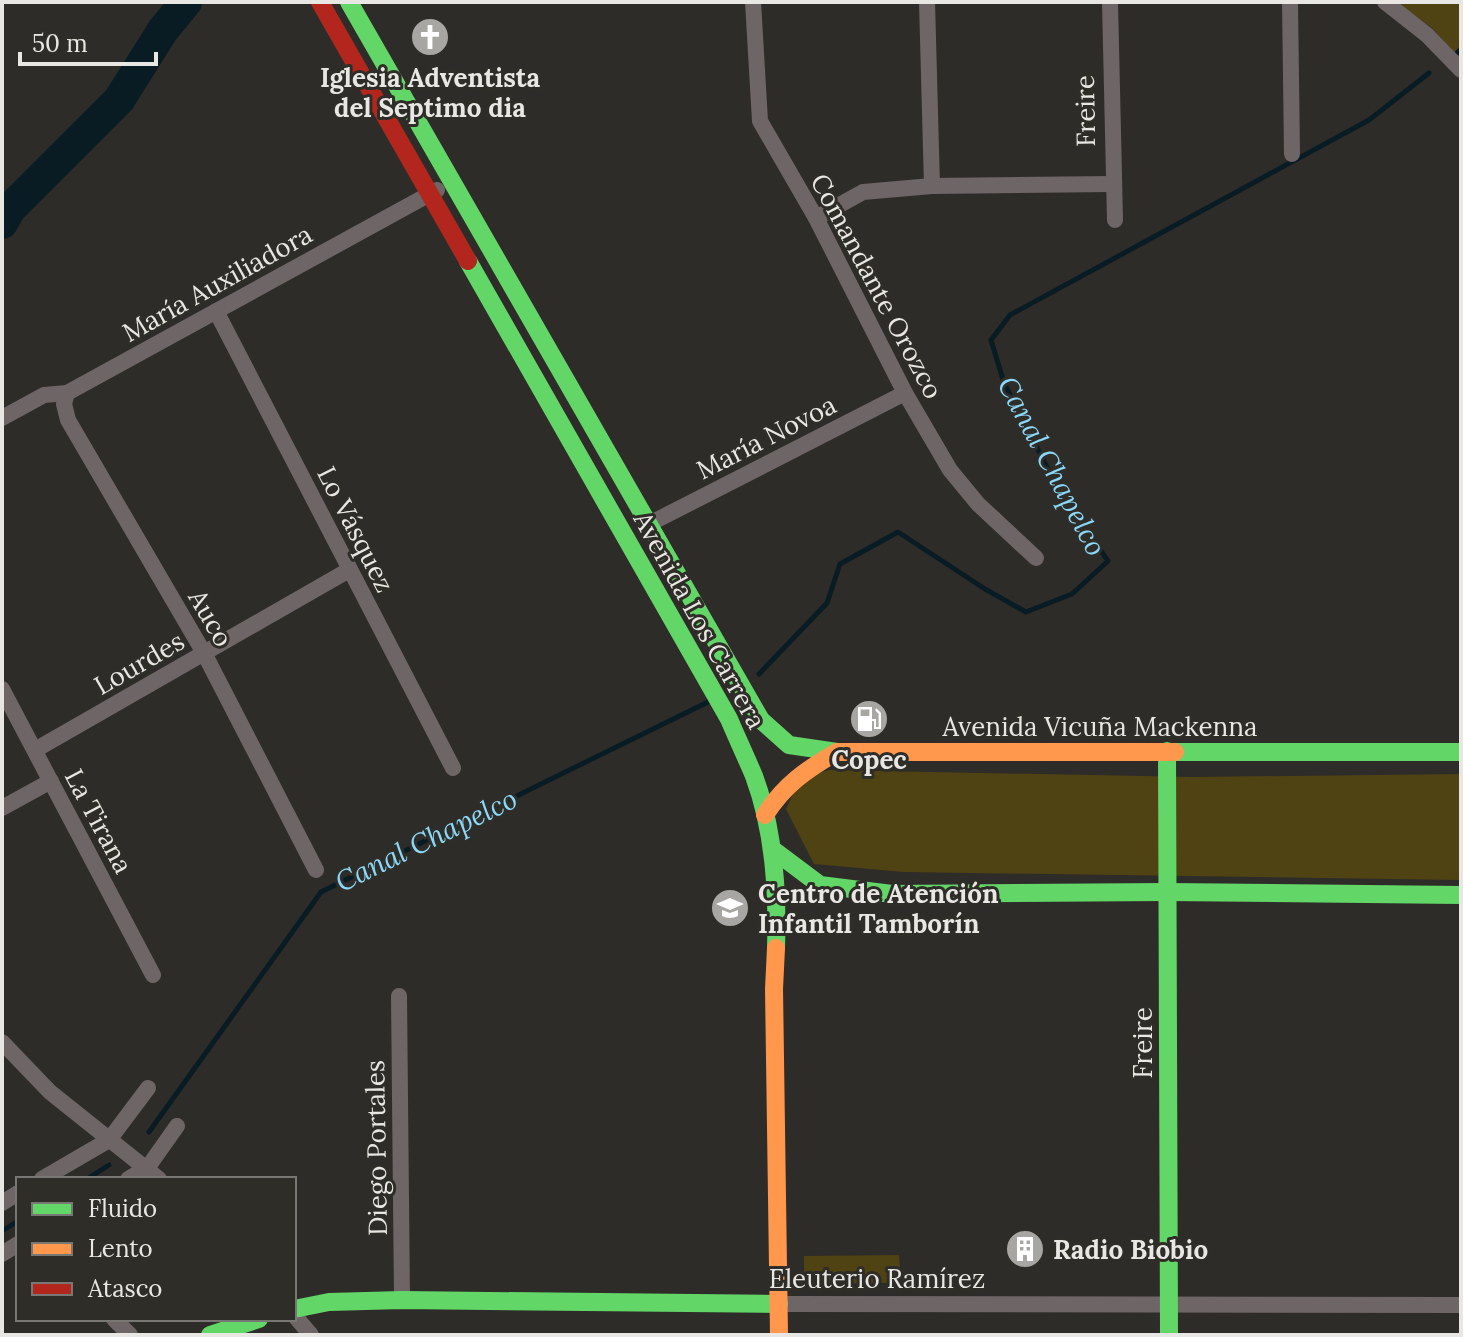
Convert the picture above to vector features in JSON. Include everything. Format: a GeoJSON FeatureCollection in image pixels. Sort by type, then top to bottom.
{"type":"FeatureCollection","features":[{"type":"Feature","properties":{"kind":"main road","name":"Avenida Los Carrera"},"geometry":{"type":"LineString","coordinates":[[320,2],[729,719],[755,779],[772,849],[777,916],[774,989],[779,1335]]}},
{"type":"Feature","properties":{"kind":"main road","name":"Avenida Los Carrera"},"geometry":{"type":"LineString","coordinates":[[349,2],[761,720],[789,745],[837,752]]}},
{"type":"Feature","properties":{"kind":"main road","name":"Freire"},"geometry":{"type":"LineString","coordinates":[[1167,751],[1169,1335]]}},
{"type":"Feature","properties":{"kind":"main road","name":"Avenida Vicuña Mackenna"},"geometry":{"type":"LineString","coordinates":[[765,815],[783,786],[795,775],[837,752],[1461,752]]}},
{"type":"Feature","properties":{"kind":"main road"},"geometry":{"type":"LineString","coordinates":[[772,849],[820,885],[892,894],[1167,892],[1461,895]]}},
{"type":"Feature","properties":{"kind":"main road","name":"Eleuterio Ramírez"},"geometry":{"type":"LineString","coordinates":[[296,1309],[329,1302],[402,1300],[779,1304]]}},
{"type":"Feature","properties":{"kind":"main road"},"geometry":{"type":"LineString","coordinates":[[210,1335],[253,1321]]}},
{"type":"Feature","properties":{"kind":"street","name":"Comandante Orozco"},"geometry":{"type":"LineString","coordinates":[[753,2],[760,121],[816,218],[905,393],[950,470],[978,504],[1036,558]]}},
{"type":"Feature","properties":{"kind":"street"},"geometry":{"type":"LineString","coordinates":[[927,2],[932,186]]}},
{"type":"Feature","properties":{"kind":"street","name":"Freire"},"geometry":{"type":"LineString","coordinates":[[1110,2],[1115,220]]}},
{"type":"Feature","properties":{"kind":"street"},"geometry":{"type":"LineString","coordinates":[[1290,2],[1292,154]]}},
{"type":"Feature","properties":{"kind":"street"},"geometry":{"type":"LineString","coordinates":[[1385,2],[1427,35],[1461,70]]}},
{"type":"Feature","properties":{"kind":"street","name":"María Auxiliadora"},"geometry":{"type":"LineString","coordinates":[[2,418],[44,395],[67,393],[453,182]]}},
{"type":"Feature","properties":{"kind":"street"},"geometry":{"type":"LineString","coordinates":[[816,218],[863,192],[932,186],[1112,184]]}},
{"type":"Feature","properties":{"kind":"street","name":"Lo Vásquez"},"geometry":{"type":"LineString","coordinates":[[216,311],[453,768]]}},
{"type":"Feature","properties":{"kind":"street","name":"Auco"},"geometry":{"type":"LineString","coordinates":[[67,393],[64,404],[68,420],[204,653],[316,870]]}},
{"type":"Feature","properties":{"kind":"street","name":"María Novoa"},"geometry":{"type":"LineString","coordinates":[[649,524],[905,393]]}},
{"type":"Feature","properties":{"kind":"street","name":"Lourdes"},"geometry":{"type":"LineString","coordinates":[[35,750],[349,570]]}},
{"type":"Feature","properties":{"kind":"street","name":"La Tirana"},"geometry":{"type":"LineString","coordinates":[[2,689],[153,975]]}},
{"type":"Feature","properties":{"kind":"street"},"geometry":{"type":"LineString","coordinates":[[2,808],[51,781]]}},
{"type":"Feature","properties":{"kind":"street","name":"Diego Portales"},"geometry":{"type":"LineString","coordinates":[[399,996],[402,1300]]}},
{"type":"Feature","properties":{"kind":"street"},"geometry":{"type":"LineString","coordinates":[[2,1042],[50,1092],[154,1173],[177,1126]]}},
{"type":"Feature","properties":{"kind":"street"},"geometry":{"type":"LineString","coordinates":[[45,1177],[109,1140],[148,1088]]}},
{"type":"Feature","properties":{"kind":"street","name":"Eleuterio Ramírez"},"geometry":{"type":"LineString","coordinates":[[779,1304],[1461,1305]]}},
{"type":"Feature","properties":{"kind":"street"},"geometry":{"type":"LineString","coordinates":[[296,1317],[311,1335]]}},
{"type":"Feature","properties":{"kind":"shaded area"},"geometry":{"type":"Polygon","coordinates":[[[1396,2],[1461,2],[1461,59],[1432,28],[1396,2]]]}},
{"type":"Feature","properties":{"kind":"shaded area"},"geometry":{"type":"Polygon","coordinates":[[[829,770],[1193,777],[1461,774],[1461,880],[904,872],[814,864],[786,809],[800,779],[829,770]]]}},
{"type":"Feature","properties":{"kind":"shaded area"},"geometry":{"type":"Polygon","coordinates":[[[899,1255],[901,1283],[804,1283],[804,1256],[899,1255]]]}},
{"type":"Feature","properties":{"kind":"waterway"},"geometry":{"type":"LineString","coordinates":[[2,223],[10,209],[119,100],[163,30],[186,2]]}},
{"type":"Feature","properties":{"kind":"waterway","name":"Canal Chapelco"},"geometry":{"type":"LineString","coordinates":[[1457,53],[1461,49]]}},
{"type":"Feature","properties":{"kind":"waterway","name":"Canal Chapelco"},"geometry":{"type":"LineString","coordinates":[[759,674],[827,603],[840,564],[898,532],[1026,612],[1072,594],[1108,561],[1058,489],[1004,383],[991,340],[1010,315],[1369,120],[1429,73]]}},
{"type":"Feature","properties":{"kind":"waterway","name":"Canal Chapelco"},"geometry":{"type":"LineString","coordinates":[[149,1132],[321,892],[708,702]]}},
{"type":"Feature","properties":{"kind":"waterway"},"geometry":{"type":"LineString","coordinates":[[90,1177],[109,1165]]}},
{"type":"Feature","properties":{"kind":"waterway"},"geometry":{"type":"LineString","coordinates":[[2,1231],[16,1222]]}},
{"type":"Feature","properties":{"kind":"traffic: fast"},"geometry":{"type":"LineString","coordinates":[[349,2],[761,720],[789,745],[837,752]]}},
{"type":"Feature","properties":{"kind":"traffic: fast"},"geometry":{"type":"LineString","coordinates":[[468,261],[729,719],[754,776],[766,818],[775,883],[776,948]]}},
{"type":"Feature","properties":{"kind":"traffic: fast"},"geometry":{"type":"LineString","coordinates":[[1167,751],[1169,1335]]}},
{"type":"Feature","properties":{"kind":"traffic: fast"},"geometry":{"type":"LineString","coordinates":[[1175,752],[1461,752]]}},
{"type":"Feature","properties":{"kind":"traffic: fast"},"geometry":{"type":"LineString","coordinates":[[772,849],[820,885],[892,894],[1167,892],[1461,895]]}},
{"type":"Feature","properties":{"kind":"traffic: fast"},"geometry":{"type":"LineString","coordinates":[[296,1309],[329,1302],[402,1300],[779,1304]]}},
{"type":"Feature","properties":{"kind":"traffic: fast"},"geometry":{"type":"LineString","coordinates":[[210,1335],[253,1321]]}},
{"type":"Feature","properties":{"kind":"traffic: slow"},"geometry":{"type":"LineString","coordinates":[[765,815],[797,779],[837,752],[1175,752]]}},
{"type":"Feature","properties":{"kind":"traffic: slow"},"geometry":{"type":"LineString","coordinates":[[776,948],[779,1335]]}},
{"type":"Feature","properties":{"kind":"traffic: jam"},"geometry":{"type":"LineString","coordinates":[[320,2],[468,261]]}},
{"type":"Feature","properties":{"kind":"place","name":"Iglesia Adventista del Septimo dia"},"geometry":{"type":"Point","coordinates":[430,37]}},
{"type":"Feature","properties":{"kind":"place","name":"Copec"},"geometry":{"type":"Point","coordinates":[869,719]}},
{"type":"Feature","properties":{"kind":"place","name":"Centro de Atención Infantil Tamborín"},"geometry":{"type":"Point","coordinates":[730,908]}},
{"type":"Feature","properties":{"kind":"place","name":"Radio Biobio"},"geometry":{"type":"Point","coordinates":[1025,1249]}}]}
